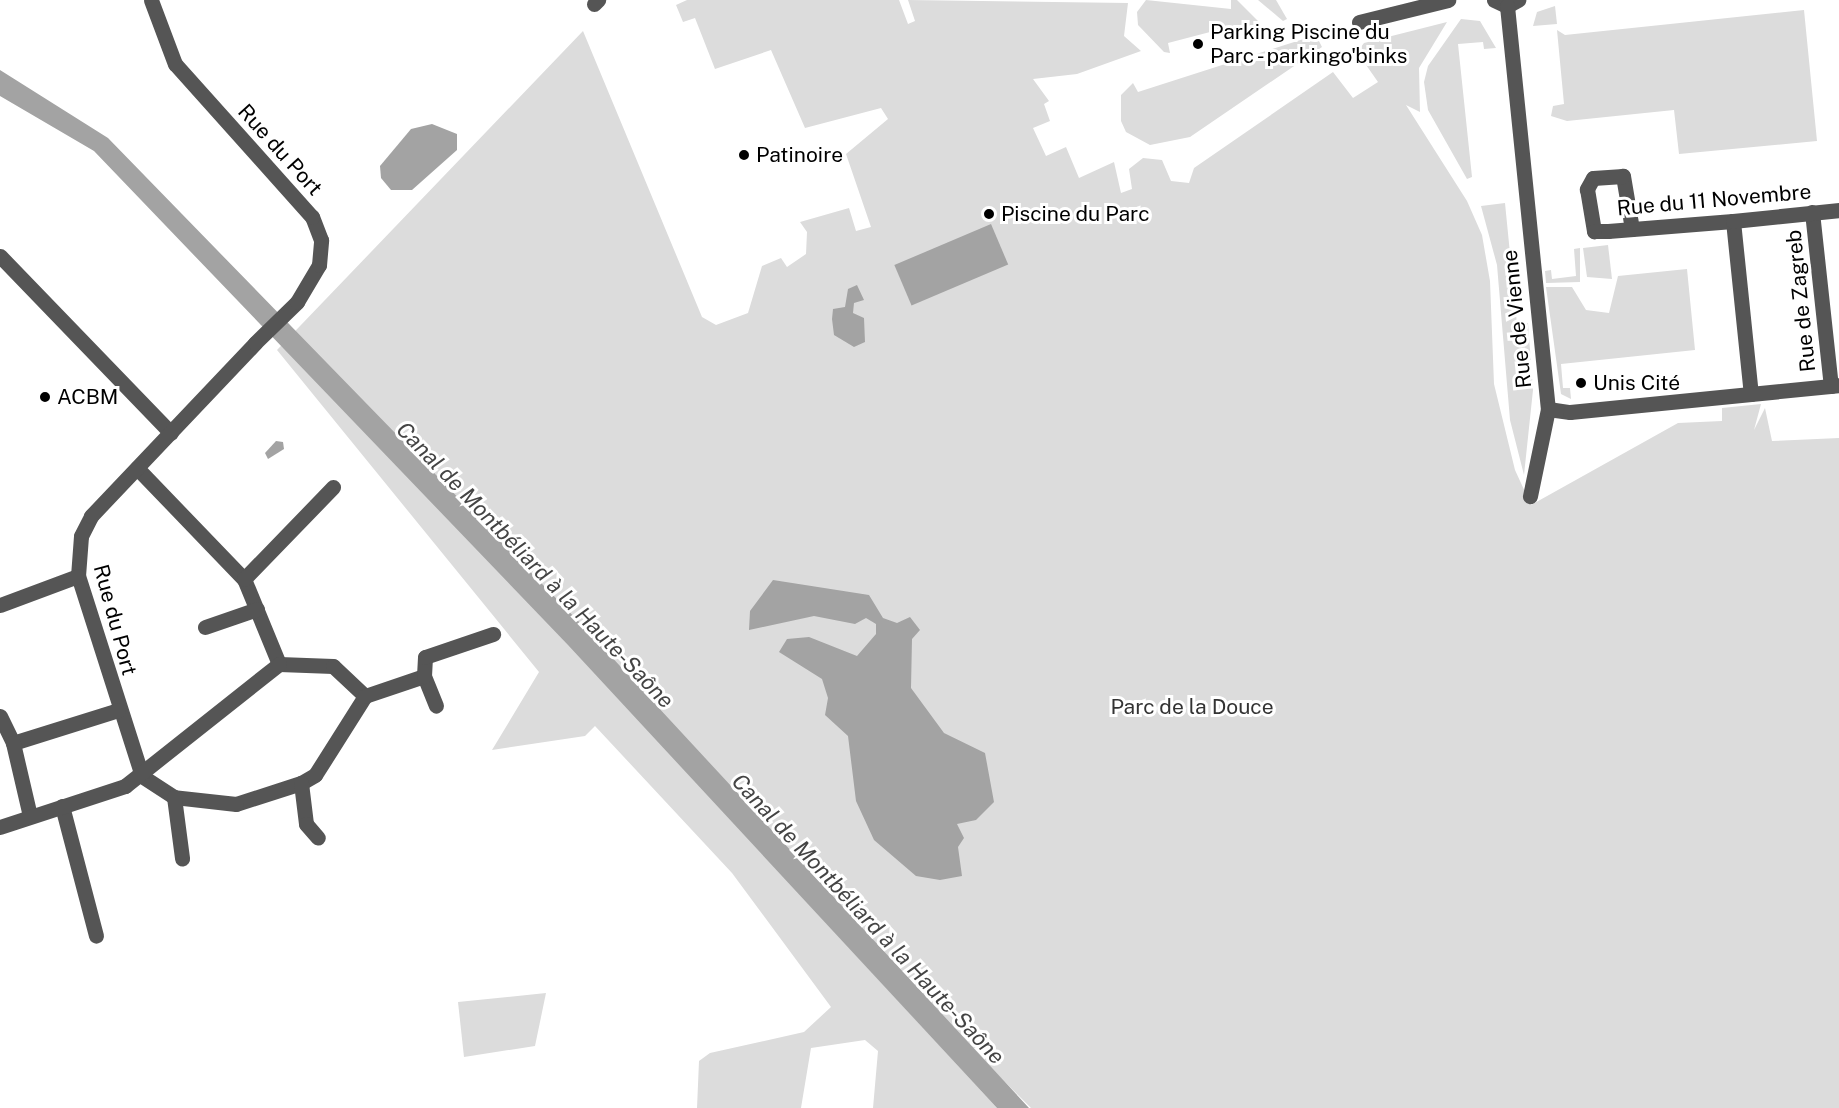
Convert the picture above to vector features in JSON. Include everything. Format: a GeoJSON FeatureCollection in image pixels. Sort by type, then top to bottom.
{"type":"FeatureCollection","features":[{"type":"Feature","properties":{"kind":"street","name":"Rue du Port"},"geometry":{"type":"LineString","coordinates":[[142,776],[118,710],[78,576],[81,536],[91,516],[310,287],[319,265],[321,240],[312,217],[175,64],[151,0]]}},
{"type":"Feature","properties":{"kind":"street"},"geometry":{"type":"LineString","coordinates":[[1359,22],[1448,0]]}},
{"type":"Feature","properties":{"kind":"street","name":"Rue de Vienne"},"geometry":{"type":"LineString","coordinates":[[1506,2],[1548,409],[1570,412],[1835,385]]}},
{"type":"Feature","properties":{"kind":"street","name":"Rue du 11 Novembre"},"geometry":{"type":"LineString","coordinates":[[1632,229],[1623,176],[1604,175],[1593,178],[1587,189],[1594,231],[1632,229],[1733,221],[1839,210]]}},
{"type":"Feature","properties":{"kind":"street","name":"Rue de Zagreb"},"geometry":{"type":"LineString","coordinates":[[1812,212],[1835,385]]}},
{"type":"Feature","properties":{"kind":"street"},"geometry":{"type":"LineString","coordinates":[[1733,221],[1751,394]]}},
{"type":"Feature","properties":{"kind":"street"},"geometry":{"type":"LineString","coordinates":[[0,256],[171,433]]}},
{"type":"Feature","properties":{"kind":"street"},"geometry":{"type":"LineString","coordinates":[[1530,496],[1548,409]]}},
{"type":"Feature","properties":{"kind":"street"},"geometry":{"type":"LineString","coordinates":[[137,468],[244,579],[279,664]]}},
{"type":"Feature","properties":{"kind":"street"},"geometry":{"type":"LineString","coordinates":[[244,579],[333,488]]}},
{"type":"Feature","properties":{"kind":"street"},"geometry":{"type":"LineString","coordinates":[[0,605],[78,576]]}},
{"type":"Feature","properties":{"kind":"street"},"geometry":{"type":"LineString","coordinates":[[205,627],[257,609]]}},
{"type":"Feature","properties":{"kind":"street"},"geometry":{"type":"LineString","coordinates":[[436,706],[424,676],[425,657],[493,634]]}},
{"type":"Feature","properties":{"kind":"street"},"geometry":{"type":"LineString","coordinates":[[0,827],[142,776],[156,759],[279,664],[333,666],[364,696]]}},
{"type":"Feature","properties":{"kind":"street"},"geometry":{"type":"LineString","coordinates":[[142,776],[174,797],[236,804],[301,783],[315,775],[364,696],[424,676]]}},
{"type":"Feature","properties":{"kind":"street"},"geometry":{"type":"LineString","coordinates":[[13,743],[118,710]]}},
{"type":"Feature","properties":{"kind":"street"},"geometry":{"type":"LineString","coordinates":[[0,716],[13,743],[30,816]]}},
{"type":"Feature","properties":{"kind":"street"},"geometry":{"type":"LineString","coordinates":[[301,783],[306,824],[318,838]]}},
{"type":"Feature","properties":{"kind":"street"},"geometry":{"type":"LineString","coordinates":[[174,797],[182,858]]}},
{"type":"Feature","properties":{"kind":"street"},"geometry":{"type":"LineString","coordinates":[[63,806],[96,936]]}},
{"type":"Feature","properties":{"kind":"green space","name":"Parc de la Douce"},"geometry":{"type":"Polygon","coordinates":[[[687,0],[899,0],[908,24],[915,21],[908,0],[1128,3],[1124,36],[1141,51],[1077,74],[1033,79],[1049,101],[1044,104],[1050,121],[1033,128],[1046,156],[1066,147],[1079,178],[1114,162],[1121,193],[1132,189],[1129,169],[1143,158],[1162,160],[1171,181],[1189,183],[1194,168],[1333,72],[1353,98],[1378,82],[1357,52],[1364,43],[1447,22],[1419,68],[1420,112],[1406,105],[1467,201],[1482,235],[1490,281],[1494,384],[1515,470],[1531,505],[1678,423],[1722,421],[1722,408],[1761,404],[1754,430],[1765,408],[1772,441],[1839,438],[1839,1108],[1031,1108],[602,680],[997,1108],[873,1108],[878,1051],[865,1040],[811,1048],[801,1108],[697,1108],[699,1061],[710,1053],[804,1032],[831,1007],[732,873],[595,726],[585,736],[492,750],[539,672],[277,350],[583,31],[702,317],[716,325],[748,313],[762,266],[781,258],[787,267],[806,254],[807,232],[800,222],[849,208],[856,231],[871,227],[846,154],[888,119],[881,108],[805,128],[771,50],[715,69],[695,18],[683,22],[676,5],[687,0]]]}},
{"type":"Feature","properties":{"kind":"green space"},"geometry":{"type":"Polygon","coordinates":[[[1146,0],[1231,9],[1231,0],[1237,0],[1259,22],[1259,28],[1237,34],[1233,26],[1168,43],[1170,53],[1164,52],[1138,25],[1137,12],[1146,0]]]}},
{"type":"Feature","properties":{"kind":"green space"},"geometry":{"type":"Polygon","coordinates":[[[1258,0],[1276,0],[1287,19],[1283,21],[1258,0]]]}},
{"type":"Feature","properties":{"kind":"green space"},"geometry":{"type":"Polygon","coordinates":[[[1555,6],[1557,24],[1533,26],[1537,12],[1555,6]]]}},
{"type":"Feature","properties":{"kind":"green space"},"geometry":{"type":"Polygon","coordinates":[[[1804,10],[1817,141],[1679,154],[1674,110],[1567,121],[1551,116],[1553,106],[1564,104],[1557,30],[1565,35],[1804,10]]]}},
{"type":"Feature","properties":{"kind":"green space"},"geometry":{"type":"Polygon","coordinates":[[[1461,19],[1480,21],[1496,48],[1484,49],[1483,42],[1458,44],[1472,177],[1467,179],[1428,110],[1424,82],[1428,66],[1461,19]]]}},
{"type":"Feature","properties":{"kind":"green space"},"geometry":{"type":"Polygon","coordinates":[[[1316,35],[1322,47],[1190,137],[1150,145],[1126,132],[1121,121],[1121,95],[1133,83],[1138,92],[1316,35]]]}},
{"type":"Feature","properties":{"kind":"green space"},"geometry":{"type":"Polygon","coordinates":[[[1505,203],[1517,324],[1528,323],[1533,390],[1524,475],[1510,420],[1497,265],[1481,206],[1505,203]]]}},
{"type":"Feature","properties":{"kind":"green space"},"geometry":{"type":"Polygon","coordinates":[[[1608,245],[1612,279],[1587,277],[1583,248],[1608,245]]]}},
{"type":"Feature","properties":{"kind":"green space"},"geometry":{"type":"Polygon","coordinates":[[[1580,248],[1580,282],[1546,283],[1545,271],[1551,270],[1552,279],[1576,276],[1574,249],[1580,248]]]}},
{"type":"Feature","properties":{"kind":"green space"},"geometry":{"type":"Polygon","coordinates":[[[1687,269],[1695,350],[1561,364],[1563,388],[1570,388],[1571,399],[1561,394],[1546,287],[1572,287],[1586,310],[1609,313],[1618,276],[1687,269]]]}},
{"type":"Feature","properties":{"kind":"green space"},"geometry":{"type":"Polygon","coordinates":[[[546,993],[535,1046],[464,1057],[458,1002],[546,993]]]}},
{"type":"Feature","properties":{"kind":"shaded area"},"geometry":{"type":"Polygon","coordinates":[[[0,70],[108,138],[583,626],[1029,1108],[997,1108],[568,645],[94,151],[0,96],[0,70]]]}},
{"type":"Feature","properties":{"kind":"shaded area"},"geometry":{"type":"Polygon","coordinates":[[[432,124],[457,134],[457,150],[412,190],[391,190],[381,178],[380,166],[411,129],[432,124]]]}},
{"type":"Feature","properties":{"kind":"shaded area"},"geometry":{"type":"Polygon","coordinates":[[[991,224],[1008,265],[912,306],[894,265],[991,224]]]}},
{"type":"Feature","properties":{"kind":"shaded area"},"geometry":{"type":"Polygon","coordinates":[[[857,285],[864,300],[854,303],[853,313],[864,318],[865,342],[854,347],[834,335],[832,319],[833,309],[845,307],[848,289],[857,285]]]}},
{"type":"Feature","properties":{"kind":"shaded area"},"geometry":{"type":"Polygon","coordinates":[[[276,441],[283,442],[284,449],[268,459],[265,453],[276,441]]]}},
{"type":"Feature","properties":{"kind":"shaded area"},"geometry":{"type":"Polygon","coordinates":[[[773,580],[869,595],[883,618],[897,623],[910,617],[920,630],[912,639],[911,688],[944,733],[985,753],[994,802],[976,820],[957,824],[964,838],[958,847],[962,876],[940,880],[916,876],[874,840],[856,801],[848,736],[825,715],[828,698],[822,679],[779,652],[787,639],[809,637],[857,656],[876,634],[876,624],[866,618],[855,624],[814,616],[749,630],[750,611],[773,580]]]}},
{"type":"Feature","properties":{"kind":"place","name":"Parking Piscine du Parc - parkingo'binks"},"geometry":{"type":"Point","coordinates":[1198,44]}},
{"type":"Feature","properties":{"kind":"place","name":"Patinoire"},"geometry":{"type":"Point","coordinates":[744,155]}},
{"type":"Feature","properties":{"kind":"place","name":"Piscine du Parc"},"geometry":{"type":"Point","coordinates":[989,214]}},
{"type":"Feature","properties":{"kind":"place","name":"Unis Cité"},"geometry":{"type":"Point","coordinates":[1581,383]}},
{"type":"Feature","properties":{"kind":"place","name":"ACBM"},"geometry":{"type":"Point","coordinates":[45,397]}},
{"type":"Feature","properties":{"kind":"water label","name":"Canal de Montbéliard à la Haute-Saône"},"geometry":{"type":"Point","coordinates":[535,565]}},
{"type":"Feature","properties":{"kind":"water label","name":"Canal de Montbéliard à la Haute-Saône"},"geometry":{"type":"Point","coordinates":[868,919]}}]}
